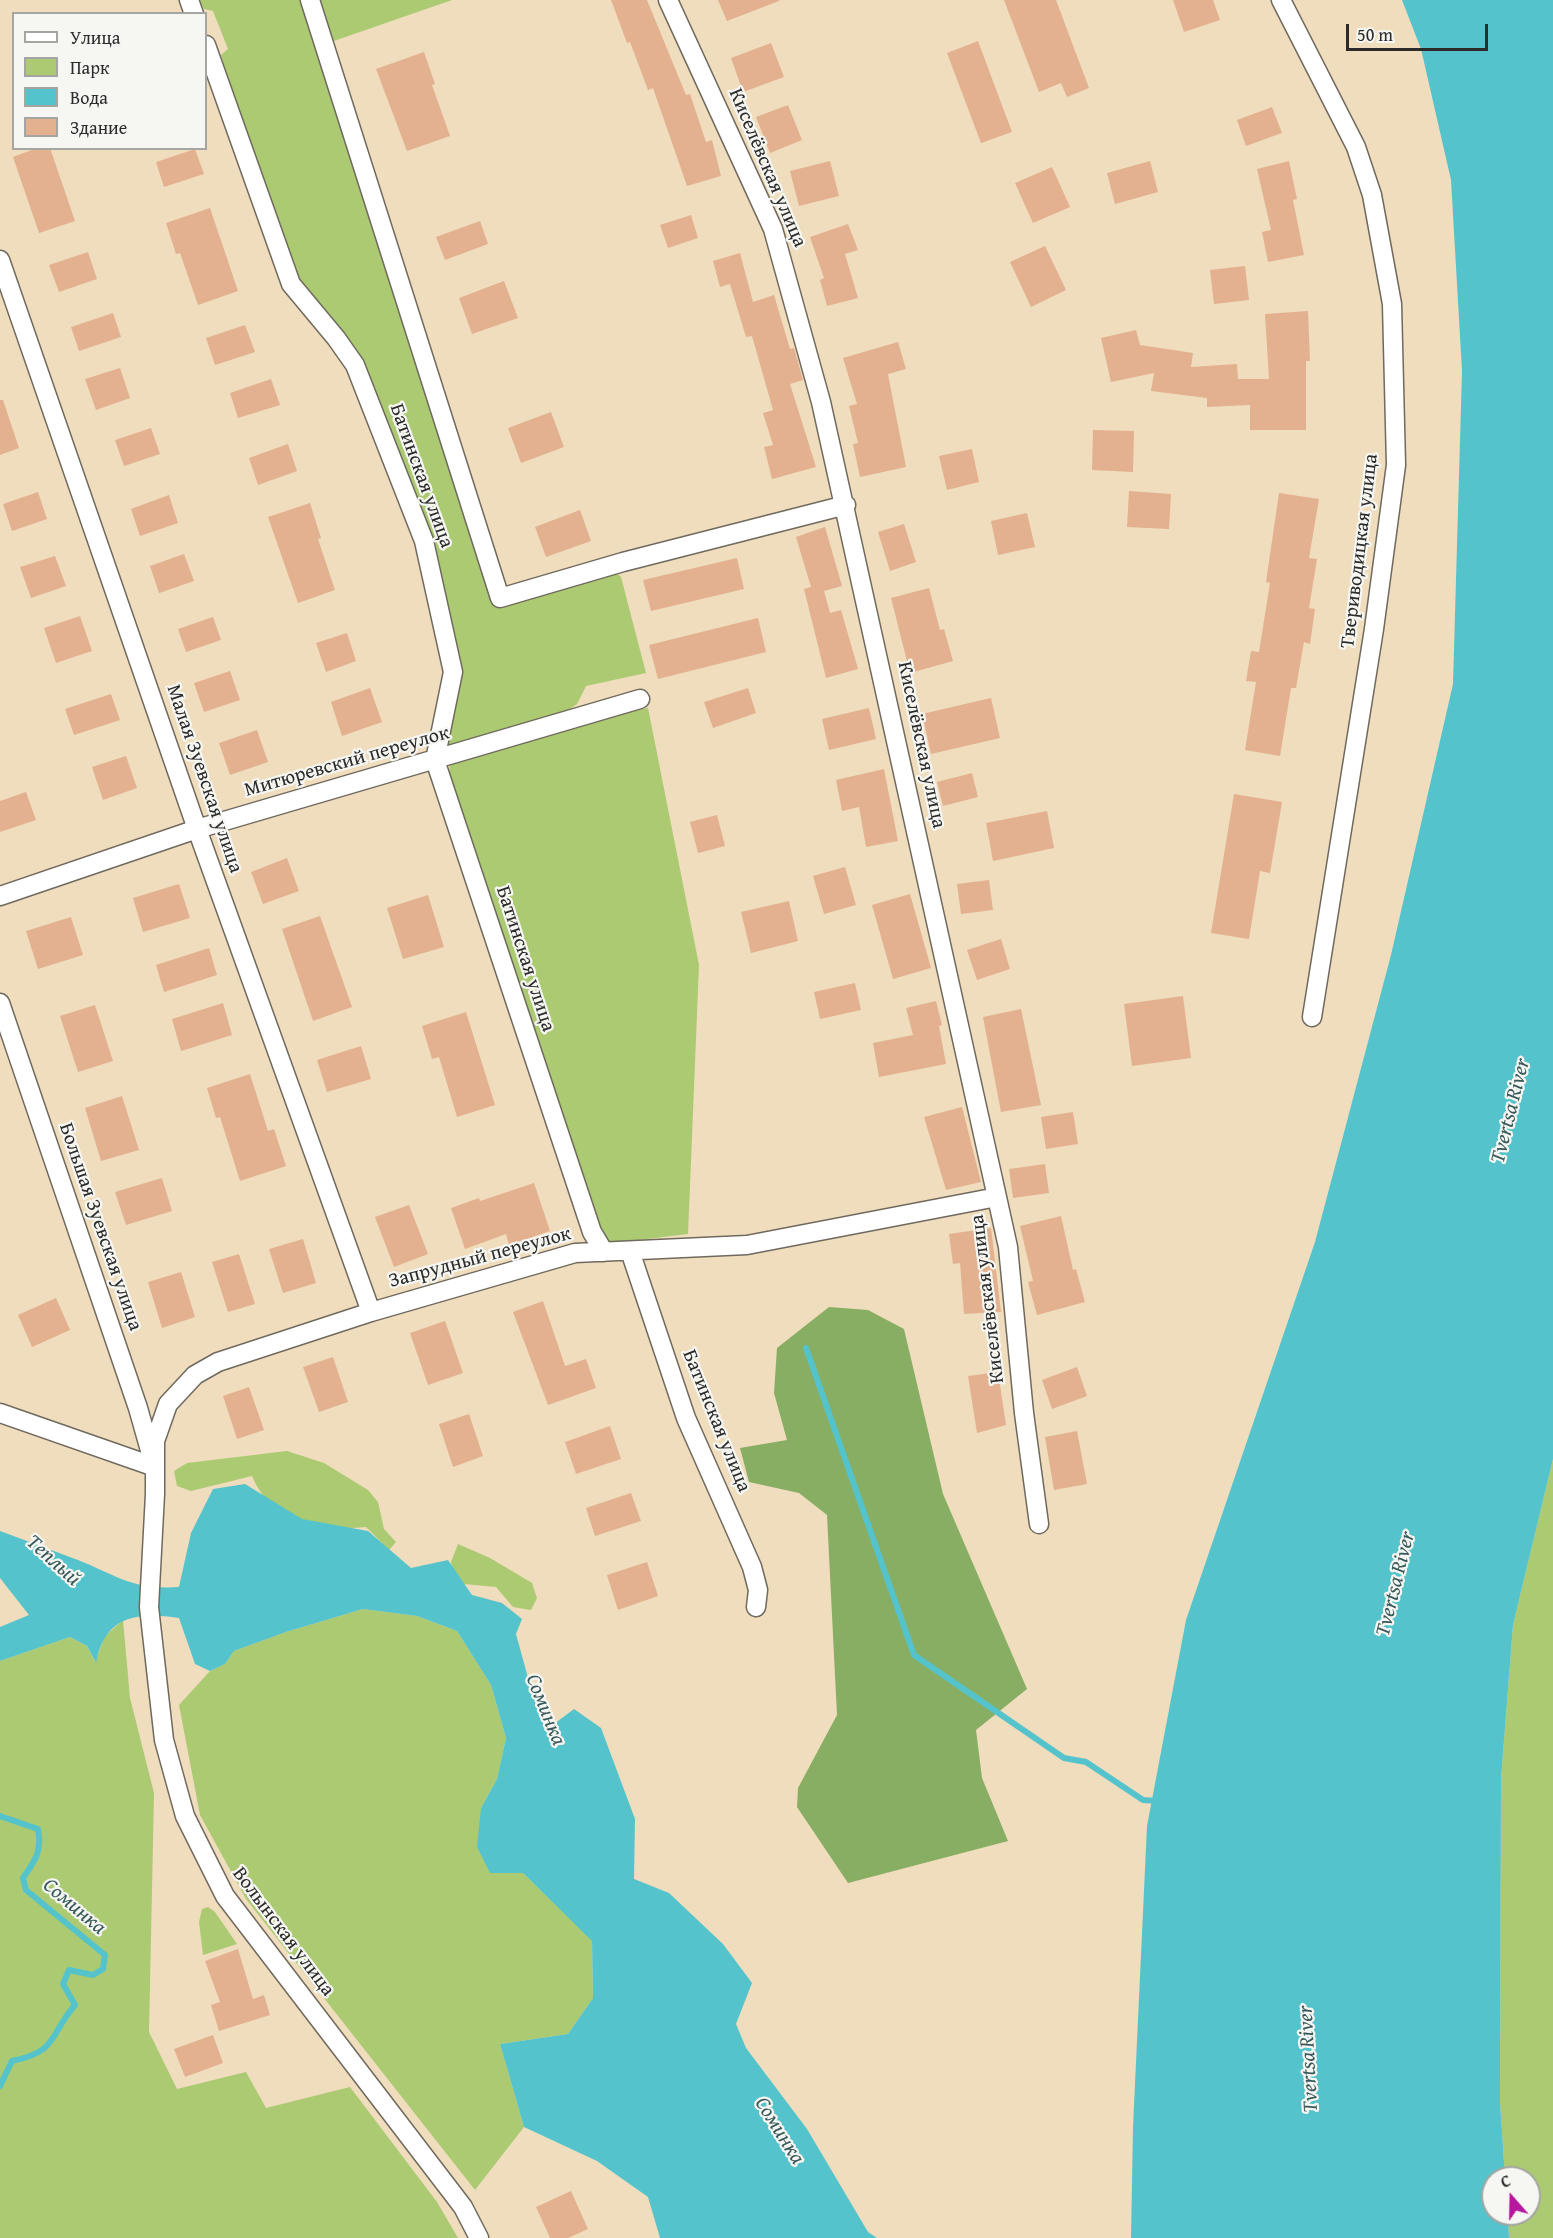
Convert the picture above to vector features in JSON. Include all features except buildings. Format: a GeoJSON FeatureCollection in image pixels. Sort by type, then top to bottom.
{"type":"FeatureCollection","features":[{"type":"Feature","properties":{"kind":"street","name":"Батинская улица"},"geometry":{"type":"LineString","coordinates":[[310,0],[500,598],[623,562],[846,505]]}},
{"type":"Feature","properties":{"kind":"street","name":"Киселёвская улица"},"geometry":{"type":"LineString","coordinates":[[668,0],[773,229],[791,287],[846,505],[1008,1247],[1024,1413],[1039,1524]]}},
{"type":"Feature","properties":{"kind":"street","name":"Твериводицкая улица"},"geometry":{"type":"LineString","coordinates":[[1281,0],[1356,147],[1372,195],[1392,304],[1393,327],[1396,465],[1374,629],[1312,1017]]}},
{"type":"Feature","properties":{"kind":"street","name":"Батинская улица"},"geometry":{"type":"LineString","coordinates":[[207,48],[291,284],[336,338],[355,365],[424,541],[453,672],[435,760],[592,1232],[604,1252]]}},
{"type":"Feature","properties":{"kind":"street","name":"Малая Зуевская улица"},"geometry":{"type":"LineString","coordinates":[[0,260],[197,829],[371,1312]]}},
{"type":"Feature","properties":{"kind":"street","name":"Митюревский переулок"},"geometry":{"type":"LineString","coordinates":[[0,896],[197,829],[640,699]]}},
{"type":"Feature","properties":{"kind":"street","name":"Большая Зуевская улица"},"geometry":{"type":"LineString","coordinates":[[0,1003],[135,1397],[155,1467]]}},
{"type":"Feature","properties":{"kind":"street","name":"Запрудный переулок"},"geometry":{"type":"LineString","coordinates":[[155,1467],[155,1441],[162,1415],[176,1393],[195,1375],[218,1362],[371,1312],[574,1253],[747,1245],[997,1197]]}},
{"type":"Feature","properties":{"kind":"street","name":"Батинская улица"},"geometry":{"type":"LineString","coordinates":[[630,1251],[686,1418],[752,1567],[758,1590],[756,1607]]}},
{"type":"Feature","properties":{"kind":"street"},"geometry":{"type":"LineString","coordinates":[[0,1413],[155,1467]]}},
{"type":"Feature","properties":{"kind":"street","name":"Волынская улица"},"geometry":{"type":"LineString","coordinates":[[155,1467],[149,1607],[155,1667],[164,1740],[174,1786],[197,1845],[219,1887],[463,2207],[479,2238]]}},
{"type":"Feature","properties":{"kind":"green space"},"geometry":{"type":"Polygon","coordinates":[[[199,0],[304,0],[495,602],[612,569],[621,577],[646,673],[586,686],[577,704],[566,712],[445,747],[459,671],[360,363],[295,277],[246,139],[221,55],[228,49],[213,11],[204,9],[199,0]]]}},
{"type":"Feature","properties":{"kind":"green space"},"geometry":{"type":"Polygon","coordinates":[[[317,0],[452,0],[331,42],[317,0]]]}},
{"type":"Feature","properties":{"kind":"green space"},"geometry":{"type":"Polygon","coordinates":[[[648,708],[699,965],[688,1234],[606,1244],[596,1231],[449,780],[450,759],[585,719],[648,708]]]}},
{"type":"Feature","properties":{"kind":"green space"},"geometry":{"type":"Polygon","coordinates":[[[829,1307],[868,1310],[904,1329],[943,1494],[1027,1689],[976,1730],[982,1778],[1008,1841],[848,1883],[797,1807],[798,1788],[837,1715],[827,1515],[799,1493],[749,1482],[740,1448],[787,1440],[774,1393],[777,1348],[829,1307]]]}},
{"type":"Feature","properties":{"kind":"green space"},"geometry":{"type":"Polygon","coordinates":[[[287,1451],[324,1463],[368,1490],[378,1502],[384,1529],[396,1542],[389,1550],[366,1527],[315,1525],[285,1514],[261,1492],[252,1476],[191,1491],[177,1486],[174,1471],[187,1463],[287,1451]]]}},
{"type":"Feature","properties":{"kind":"green space"},"geometry":{"type":"Polygon","coordinates":[[[1553,1459],[1553,2238],[1509,2238],[1508,2226],[1541,2226],[1541,2166],[1504,2166],[1500,2101],[1501,1779],[1513,1625],[1553,1459]]]}},
{"type":"Feature","properties":{"kind":"green space"},"geometry":{"type":"Polygon","coordinates":[[[458,1544],[490,1558],[532,1583],[537,1598],[531,1610],[513,1607],[496,1587],[453,1583],[451,1562],[458,1544]]]}},
{"type":"Feature","properties":{"kind":"green space"},"geometry":{"type":"Polygon","coordinates":[[[363,1609],[417,1616],[457,1631],[491,1685],[506,1738],[497,1779],[481,1808],[523,1873],[592,1940],[593,1998],[568,2034],[500,2044],[524,2127],[475,2190],[246,1899],[200,1815],[179,1705],[210,1671],[225,1664],[234,1651],[286,1632],[363,1609]]]}},
{"type":"Feature","properties":{"kind":"green space"},"geometry":{"type":"Polygon","coordinates":[[[123,1620],[130,1698],[154,1793],[149,2032],[177,2089],[246,2072],[266,2108],[350,2087],[437,2202],[458,2238],[0,2238],[0,1661],[70,1637],[87,1646],[95,1662],[105,1636],[123,1620]]]}},
{"type":"Feature","properties":{"kind":"green space"},"geometry":{"type":"Polygon","coordinates":[[[208,1907],[215,1912],[237,1944],[203,1955],[199,1922],[202,1909],[208,1907]]]}},
{"type":"Feature","properties":{"kind":"water","name":"Tvertsa River"},"geometry":{"type":"Polygon","coordinates":[[[1402,0],[1553,0],[1553,1459],[1513,1625],[1501,1779],[1500,2101],[1504,2166],[1481,2166],[1481,2226],[1508,2226],[1509,2238],[1131,2238],[1133,2127],[1147,1826],[1186,1620],[1315,1242],[1391,955],[1453,684],[1462,371],[1451,180],[1421,49],[1402,0]]]}},
{"type":"Feature","properties":{"kind":"water","name":"Теплый"},"geometry":{"type":"Polygon","coordinates":[[[245,1484],[302,1519],[368,1531],[411,1568],[448,1560],[472,1595],[502,1603],[522,1619],[516,1634],[533,1696],[550,1727],[574,1709],[601,1728],[635,1819],[634,1879],[669,1893],[723,1944],[752,1983],[736,2024],[746,2048],[807,2129],[868,2232],[877,2238],[660,2238],[648,2197],[597,2161],[524,2127],[500,2044],[568,2034],[593,1998],[592,1941],[523,1873],[490,1873],[477,1847],[481,1808],[497,1779],[506,1738],[491,1685],[457,1631],[417,1616],[363,1609],[286,1632],[234,1651],[225,1664],[210,1671],[195,1664],[179,1618],[150,1616],[125,1620],[115,1626],[100,1647],[96,1663],[87,1646],[70,1637],[0,1661],[0,1627],[29,1615],[0,1578],[0,1531],[78,1560],[126,1581],[149,1586],[179,1587],[191,1533],[213,1489],[245,1484]]]}},
{"type":"Feature","properties":{"kind":"waterway"},"geometry":{"type":"LineString","coordinates":[[806,1348],[914,1655],[1064,1758],[1086,1762],[1143,1800],[1159,1801]]}},
{"type":"Feature","properties":{"kind":"waterway","name":"Соминка"},"geometry":{"type":"LineString","coordinates":[[0,1816],[38,1829],[37,1855],[23,1878],[26,1890],[105,1955],[103,1969],[93,1975],[69,1970],[63,1984],[75,2005],[45,2047],[38,2053],[12,2061],[0,2086]]}}]}
